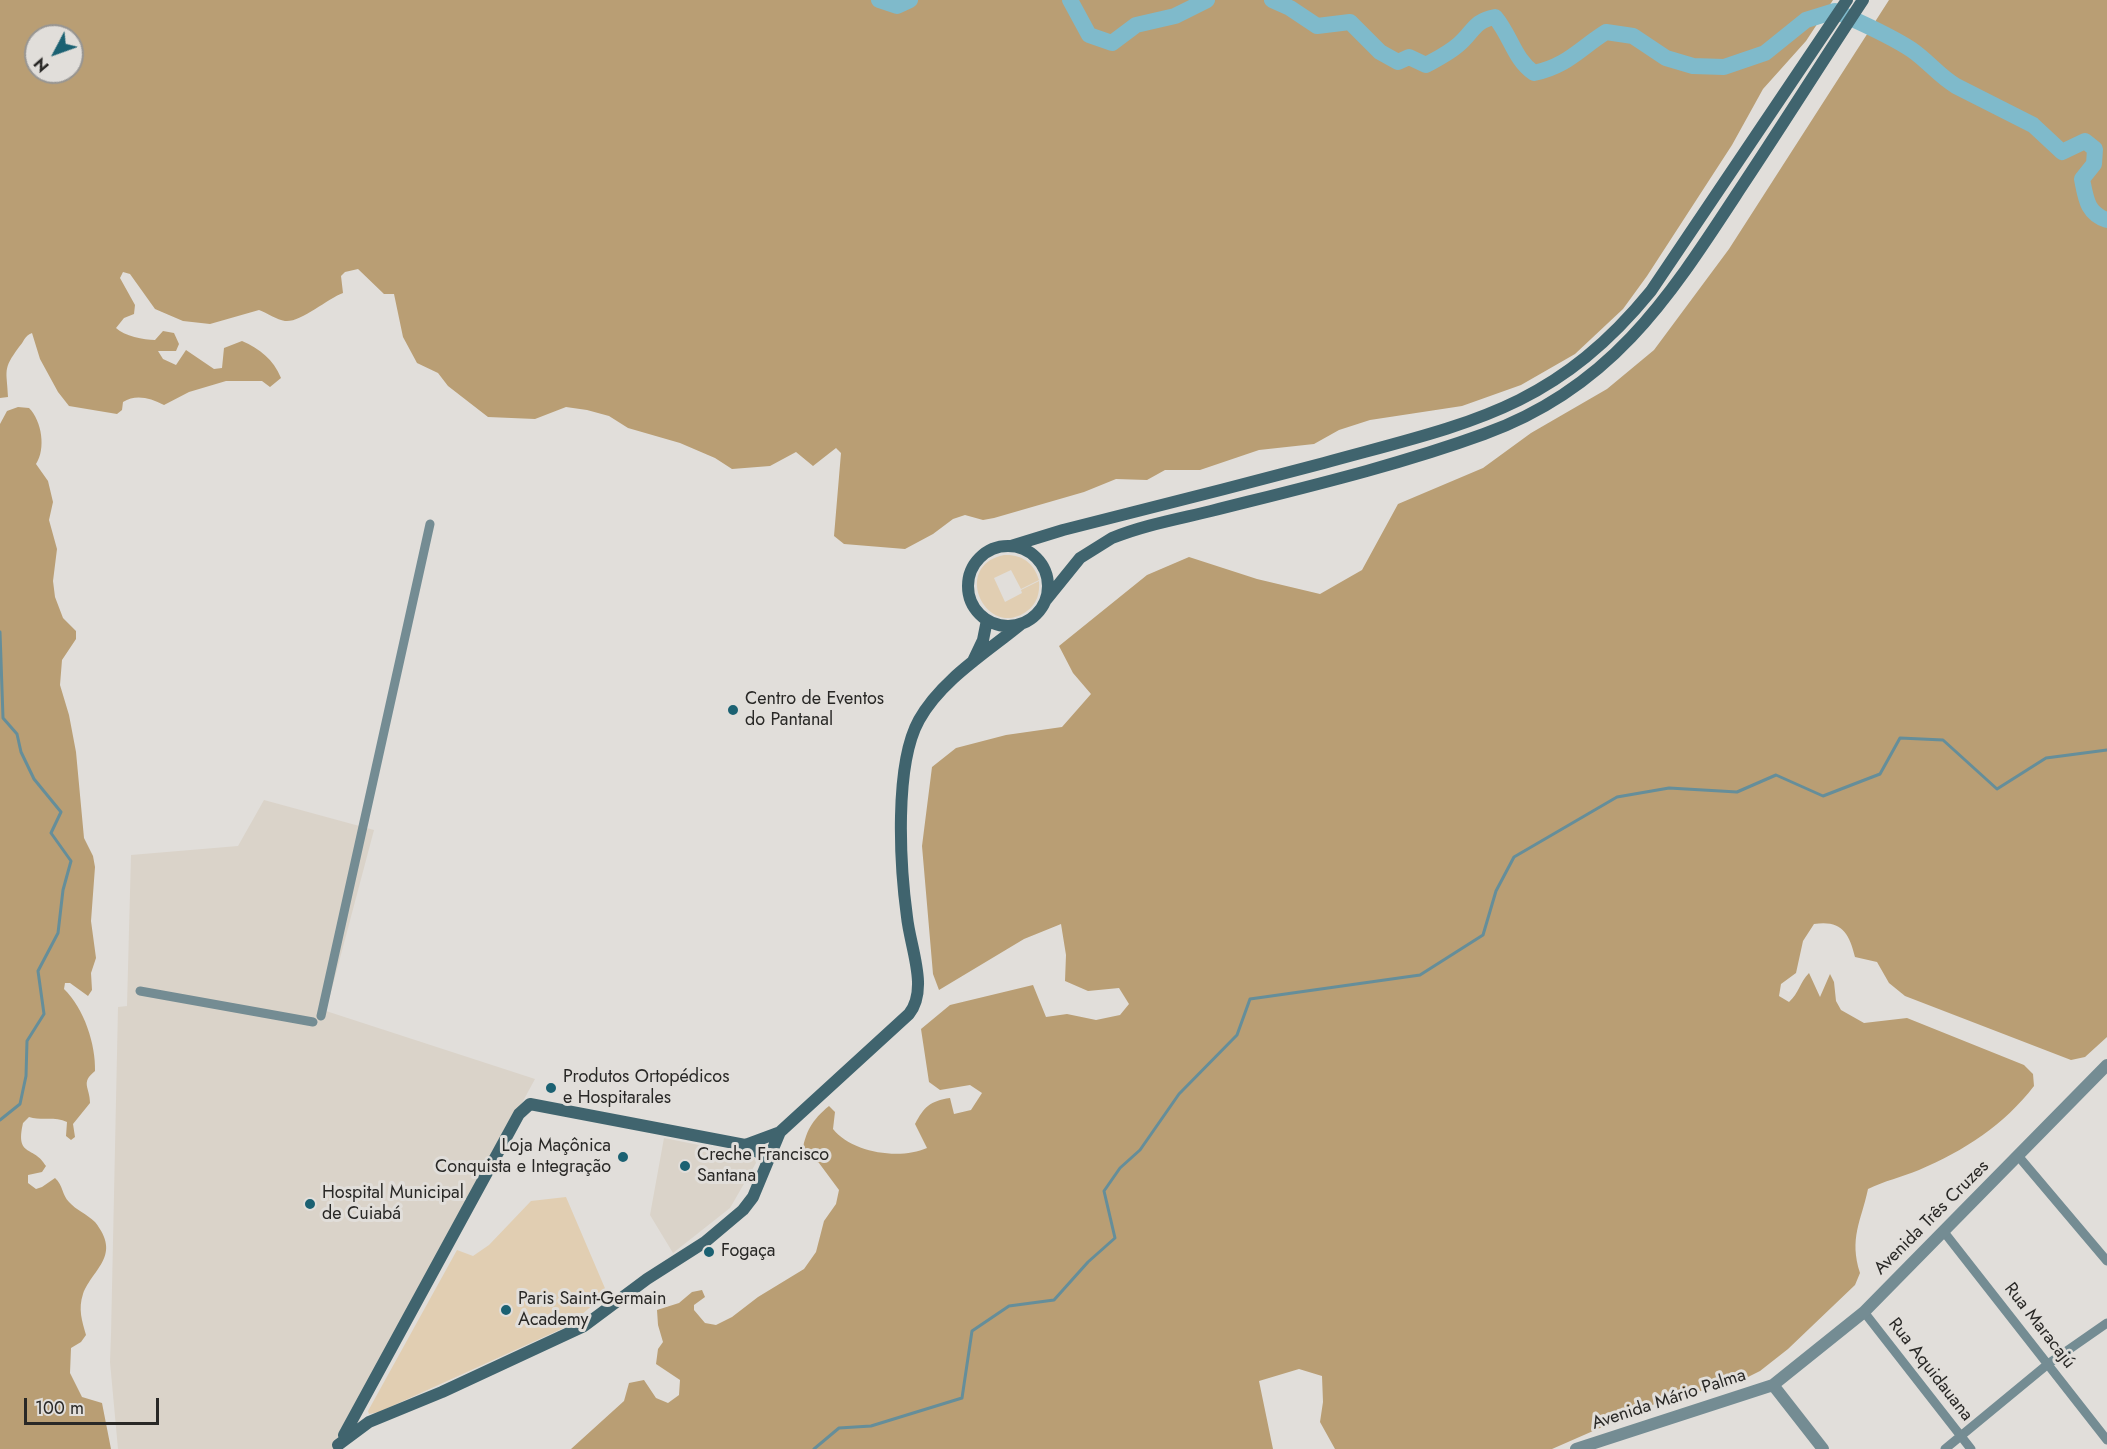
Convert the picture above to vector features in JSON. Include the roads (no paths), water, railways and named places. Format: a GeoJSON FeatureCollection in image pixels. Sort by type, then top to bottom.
{"type":"FeatureCollection","features":[{"type":"Feature","properties":{"kind":"main road"},"geometry":{"type":"LineString","coordinates":[[1011,546],[1063,530],[1218,492],[1429,435],[1480,419],[1520,402],[1558,380],[1627,321],[1652,291],[1847,0]]}},
{"type":"Feature","properties":{"kind":"main road"},"geometry":{"type":"LineString","coordinates":[[745,1146],[780,1132],[892,1031],[916,1005],[919,992],[906,916],[902,803],[905,766],[913,734],[926,709],[971,665],[1021,624],[1035,616],[1080,558],[1112,538],[1464,441],[1534,413],[1573,389],[1622,349],[1679,281],[1862,2]]}},
{"type":"Feature","properties":{"kind":"main road"},"geometry":{"type":"LineString","coordinates":[[1021,624],[1002,626],[987,620],[971,603],[967,590],[968,576],[974,563],[984,553],[999,546],[1011,546],[1028,551],[1042,564],[1048,582],[1046,600]]}},
{"type":"Feature","properties":{"kind":"main road"},"geometry":{"type":"LineString","coordinates":[[971,665],[983,640],[987,620]]}},
{"type":"Feature","properties":{"kind":"main road"},"geometry":{"type":"LineString","coordinates":[[337,1447],[524,1108],[530,1104],[537,1105],[745,1146],[769,1158]]}},
{"type":"Feature","properties":{"kind":"main road"},"geometry":{"type":"LineString","coordinates":[[337,1447],[369,1422],[532,1352],[597,1317],[647,1279],[705,1242],[742,1210],[753,1197],[780,1132]]}},
{"type":"Feature","properties":{"kind":"main road"},"geometry":{"type":"LineString","coordinates":[[357,1412],[369,1422]]}},
{"type":"Feature","properties":{"kind":"street"},"geometry":{"type":"LineString","coordinates":[[140,991],[317,1019],[430,524]]}},
{"type":"Feature","properties":{"kind":"street","name":"Avenida Três Cruzes"},"geometry":{"type":"LineString","coordinates":[[1773,1386],[1864,1312],[2107,1065]]}},
{"type":"Feature","properties":{"kind":"street"},"geometry":{"type":"LineString","coordinates":[[2019,1157],[2107,1261]]}},
{"type":"Feature","properties":{"kind":"street","name":"Rua Maracajú"},"geometry":{"type":"LineString","coordinates":[[1944,1232],[2107,1440]]}},
{"type":"Feature","properties":{"kind":"street","name":"Rua Aquidauana"},"geometry":{"type":"LineString","coordinates":[[1864,1312],[1971,1449]]}},
{"type":"Feature","properties":{"kind":"street"},"geometry":{"type":"LineString","coordinates":[[1945,1449],[2048,1364],[2107,1323]]}},
{"type":"Feature","properties":{"kind":"street"},"geometry":{"type":"LineString","coordinates":[[1773,1386],[1823,1449]]}},
{"type":"Feature","properties":{"kind":"street","name":"Avenida Mário Palma"},"geometry":{"type":"LineString","coordinates":[[1576,1449],[1773,1386]]}},
{"type":"Feature","properties":{"kind":"waterway"},"geometry":{"type":"LineString","coordinates":[[879,0],[897,6],[910,0]]}},
{"type":"Feature","properties":{"kind":"waterway"},"geometry":{"type":"LineString","coordinates":[[1070,0],[1089,35],[1112,43],[1136,25],[1175,16],[1207,0]]}},
{"type":"Feature","properties":{"kind":"waterway"},"geometry":{"type":"LineString","coordinates":[[1272,0],[1290,8],[1317,26],[1350,22],[1380,52],[1398,62],[1409,57],[1426,65],[1463,41],[1482,21],[1495,17],[1517,54],[1534,73],[1564,61],[1606,32],[1633,36],[1666,58],[1693,66],[1724,67],[1765,53],[1806,20],[1835,11],[1903,44],[1956,86],[2033,125],[2062,152],[2085,141],[2095,149],[2094,164],[2082,179],[2086,199],[2091,209],[2107,220]]}},
{"type":"Feature","properties":{"kind":"waterway"},"geometry":{"type":"LineString","coordinates":[[0,632],[3,718],[17,734],[21,752],[34,779],[61,812],[51,833],[71,861],[63,890],[58,933],[38,971],[44,1014],[27,1041],[26,1076],[20,1104],[0,1120]]}},
{"type":"Feature","properties":{"kind":"waterway"},"geometry":{"type":"LineString","coordinates":[[814,1449],[839,1428],[871,1426],[962,1398],[972,1331],[1009,1306],[1054,1300],[1088,1262],[1115,1238],[1104,1191],[1120,1168],[1140,1150],[1179,1094],[1237,1035],[1250,999],[1420,975],[1483,935],[1496,891],[1514,857],[1617,797],[1669,788],[1737,792],[1776,775],[1823,796],[1880,774],[1900,738],[1943,740],[1997,789],[2046,758],[2107,750]]}},
{"type":"Feature","properties":{"kind":"place","name":"Centro de Eventos do Pantanal"},"geometry":{"type":"Point","coordinates":[733,710]}},
{"type":"Feature","properties":{"kind":"place","name":"Produtos Ortopédicos e Hospitarales"},"geometry":{"type":"Point","coordinates":[551,1088]}},
{"type":"Feature","properties":{"kind":"place","name":"Loja Maçônica Conquista e Integração"},"geometry":{"type":"Point","coordinates":[623,1157]}},
{"type":"Feature","properties":{"kind":"place","name":"Creche Francisco Santana"},"geometry":{"type":"Point","coordinates":[685,1166]}},
{"type":"Feature","properties":{"kind":"place","name":"Hospital Municipal de Cuiabá"},"geometry":{"type":"Point","coordinates":[310,1204]}},
{"type":"Feature","properties":{"kind":"place","name":"Fogaça"},"geometry":{"type":"Point","coordinates":[709,1252]}},
{"type":"Feature","properties":{"kind":"place","name":"Paris Saint-Germain Academy"},"geometry":{"type":"Point","coordinates":[506,1310]}}]}
